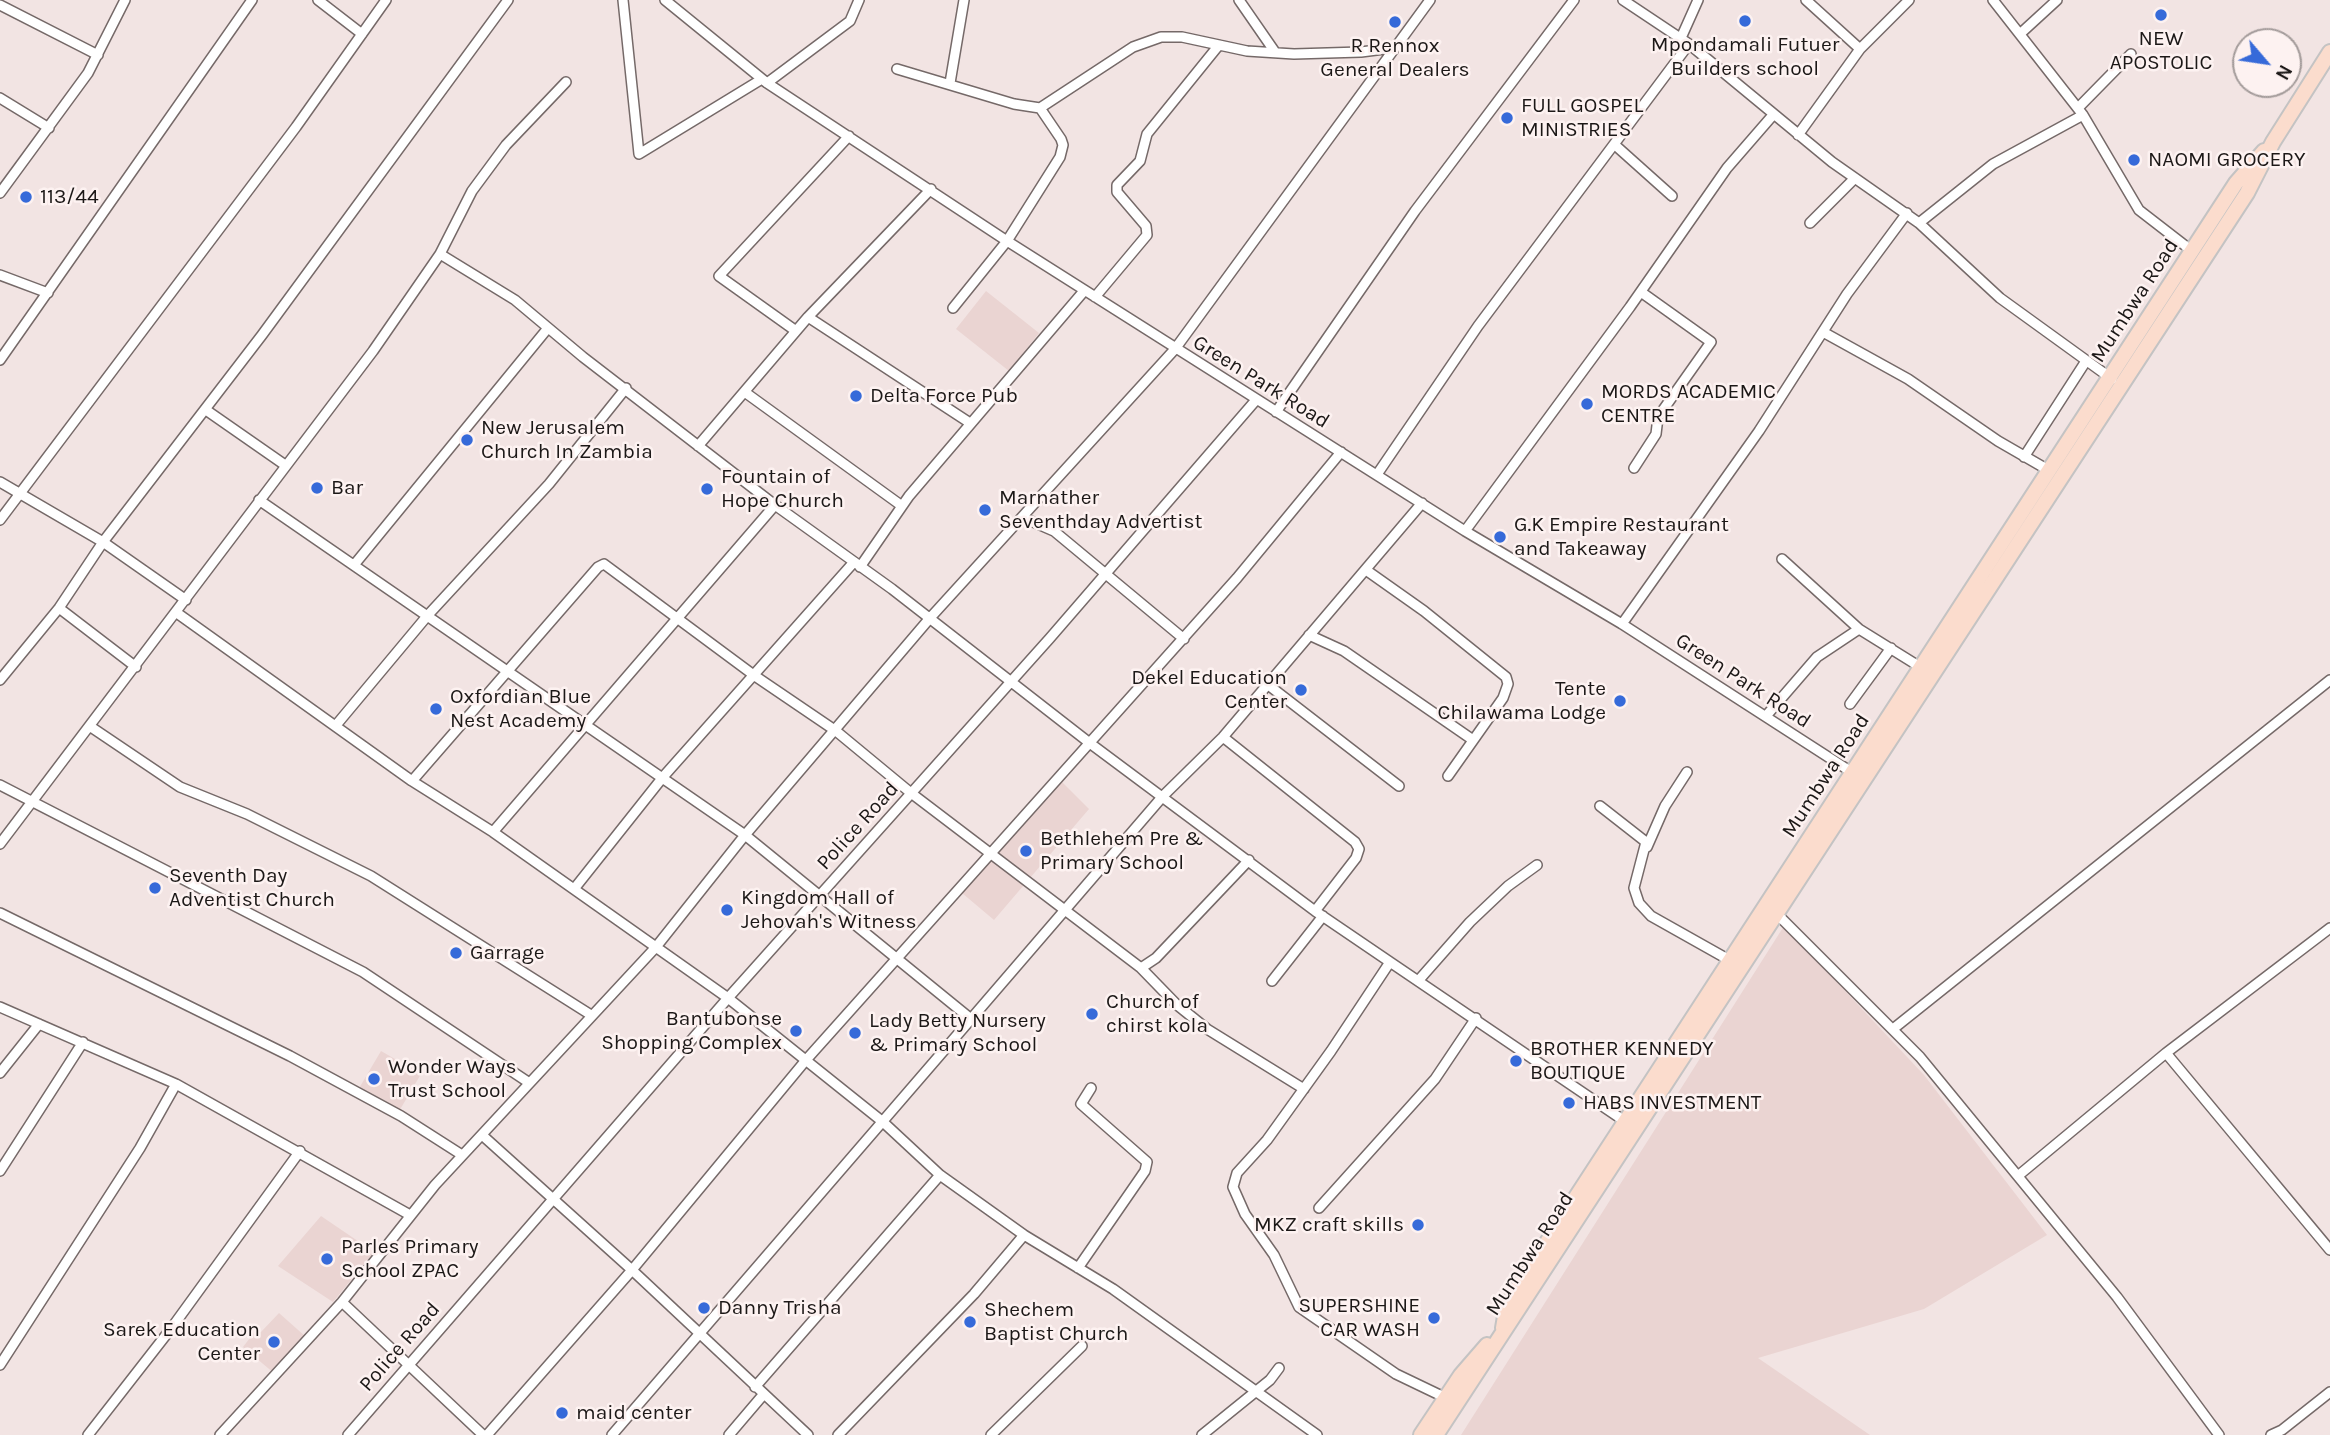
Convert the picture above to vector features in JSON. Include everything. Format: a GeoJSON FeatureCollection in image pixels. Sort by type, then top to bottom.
{"type":"FeatureCollection","features":[{"type":"Feature","properties":{"kind":"main road","name":"Mumbwa Road"},"geometry":{"type":"LineString","coordinates":[[1436,1435],[1926,671],[2116,382],[2254,182],[2273,142],[2330,52]]}},
{"type":"Feature","properties":{"kind":"main road","name":"Mumbwa Road"},"geometry":{"type":"LineString","coordinates":[[1422,1435],[1461,1375],[1504,1327],[1507,1305],[1626,1122],[1704,1014],[1731,961],[1772,910],[1853,773],[1926,671],[2050,471],[2116,382],[2192,250],[2242,173],[2273,142]]}},
{"type":"Feature","properties":{"kind":"street"},"geometry":{"type":"LineString","coordinates":[[0,193],[99,55],[125,0]]}},
{"type":"Feature","properties":{"kind":"street"},"geometry":{"type":"LineString","coordinates":[[0,360],[252,0]]}},
{"type":"Feature","properties":{"kind":"street"},"geometry":{"type":"LineString","coordinates":[[318,0],[362,34]]}},
{"type":"Feature","properties":{"kind":"street"},"geometry":{"type":"LineString","coordinates":[[0,520],[386,0]]}},
{"type":"Feature","properties":{"kind":"street"},"geometry":{"type":"LineString","coordinates":[[0,680],[59,608],[103,542],[205,410],[508,0]]}},
{"type":"Feature","properties":{"kind":"street"},"geometry":{"type":"LineString","coordinates":[[623,0],[639,154],[764,81],[850,21],[859,0]]}},
{"type":"Feature","properties":{"kind":"street","name":"Green Park Road"},"geometry":{"type":"LineString","coordinates":[[665,0],[764,81],[931,188],[1007,241],[1256,400],[1378,473],[1465,531],[1622,624],[1853,773]]}},
{"type":"Feature","properties":{"kind":"street"},"geometry":{"type":"LineString","coordinates":[[950,83],[964,0]]}},
{"type":"Feature","properties":{"kind":"street"},"geometry":{"type":"LineString","coordinates":[[1239,0],[1275,52]]}},
{"type":"Feature","properties":{"kind":"street"},"geometry":{"type":"LineString","coordinates":[[220,1435],[342,1302],[410,1215],[528,1082],[656,947],[744,835],[836,732],[930,618],[1024,518],[1175,349],[1392,48],[1430,0]]}},
{"type":"Feature","properties":{"kind":"street"},"geometry":{"type":"LineString","coordinates":[[1276,412],[1415,211],[1574,0]]}},
{"type":"Feature","properties":{"kind":"street"},"geometry":{"type":"LineString","coordinates":[[1623,0],[1685,41],[1798,135],[1919,223],[2000,298],[2116,382]]}},
{"type":"Feature","properties":{"kind":"street"},"geometry":{"type":"LineString","coordinates":[[1378,473],[1478,326],[1615,145],[1685,41],[1698,0]]}},
{"type":"Feature","properties":{"kind":"street"},"geometry":{"type":"LineString","coordinates":[[1806,0],[1860,49]]}},
{"type":"Feature","properties":{"kind":"street"},"geometry":{"type":"LineString","coordinates":[[1798,135],[1860,49],[1909,0]]}},
{"type":"Feature","properties":{"kind":"street"},"geometry":{"type":"LineString","coordinates":[[1993,0],[2080,112],[2138,210],[2192,250]]}},
{"type":"Feature","properties":{"kind":"street"},"geometry":{"type":"LineString","coordinates":[[2021,33],[2057,0]]}},
{"type":"Feature","properties":{"kind":"street"},"geometry":{"type":"LineString","coordinates":[[0,5],[99,55]]}},
{"type":"Feature","properties":{"kind":"street"},"geometry":{"type":"LineString","coordinates":[[897,69],[1014,104],[1040,108],[1150,39],[1182,37],[1247,51],[1361,52],[1392,48]]}},
{"type":"Feature","properties":{"kind":"street"},"geometry":{"type":"LineString","coordinates":[[1095,297],[1147,234],[1146,226],[1117,192],[1117,185],[1140,161],[1147,134],[1219,45]]}},
{"type":"Feature","properties":{"kind":"street"},"geometry":{"type":"LineString","coordinates":[[1919,223],[1993,164],[2080,112],[2132,54]]}},
{"type":"Feature","properties":{"kind":"street"},"geometry":{"type":"LineString","coordinates":[[0,844],[373,351],[440,254],[472,191],[506,145],[566,82]]}},
{"type":"Feature","properties":{"kind":"street"},"geometry":{"type":"LineString","coordinates":[[0,98],[49,128]]}},
{"type":"Feature","properties":{"kind":"street"},"geometry":{"type":"LineString","coordinates":[[953,308],[1007,241],[1060,157],[1063,145],[1040,108]]}},
{"type":"Feature","properties":{"kind":"street"},"geometry":{"type":"LineString","coordinates":[[1465,531],[1641,292],[1727,168],[1773,115]]}},
{"type":"Feature","properties":{"kind":"street"},"geometry":{"type":"LineString","coordinates":[[796,331],[719,276],[849,136]]}},
{"type":"Feature","properties":{"kind":"street"},"geometry":{"type":"LineString","coordinates":[[1615,145],[1672,196]]}},
{"type":"Feature","properties":{"kind":"street"},"geometry":{"type":"LineString","coordinates":[[1810,223],[1855,178]]}},
{"type":"Feature","properties":{"kind":"street"},"geometry":{"type":"LineString","coordinates":[[698,446],[746,393],[808,317],[931,188]]}},
{"type":"Feature","properties":{"kind":"street"},"geometry":{"type":"LineString","coordinates":[[1622,624],[1759,431],[1823,332],[1906,214]]}},
{"type":"Feature","properties":{"kind":"street"},"geometry":{"type":"LineString","coordinates":[[440,254],[515,300],[775,505],[930,618],[1091,744],[1319,914],[1626,1122]]}},
{"type":"Feature","properties":{"kind":"street"},"geometry":{"type":"LineString","coordinates":[[0,275],[48,293]]}},
{"type":"Feature","properties":{"kind":"street"},"geometry":{"type":"LineString","coordinates":[[574,889],[663,777],[857,564],[970,423],[1084,290]]}},
{"type":"Feature","properties":{"kind":"street"},"geometry":{"type":"LineString","coordinates":[[1634,468],[1656,434],[1658,417],[1711,342],[1641,292]]}},
{"type":"Feature","properties":{"kind":"street"},"geometry":{"type":"LineString","coordinates":[[808,317],[970,423]]}},
{"type":"Feature","properties":{"kind":"street"},"geometry":{"type":"LineString","coordinates":[[354,565],[548,328]]}},
{"type":"Feature","properties":{"kind":"street"},"geometry":{"type":"LineString","coordinates":[[1823,332],[1908,379],[2024,457],[2050,471]]}},
{"type":"Feature","properties":{"kind":"street"},"geometry":{"type":"LineString","coordinates":[[2024,457],[2086,361]]}},
{"type":"Feature","properties":{"kind":"street"},"geometry":{"type":"LineString","coordinates":[[337,724],[428,615],[549,484],[626,388]]}},
{"type":"Feature","properties":{"kind":"street"},"geometry":{"type":"LineString","coordinates":[[746,393],[902,506]]}},
{"type":"Feature","properties":{"kind":"street","name":"Police Road"},"geometry":{"type":"LineString","coordinates":[[348,1435],[728,998],[1012,681],[1256,400]]}},
{"type":"Feature","properties":{"kind":"street"},"geometry":{"type":"LineString","coordinates":[[205,410],[285,465]]}},
{"type":"Feature","properties":{"kind":"street"},"geometry":{"type":"LineString","coordinates":[[342,1302],[485,1435],[632,1270],[806,1060],[1184,639],[1341,452]]}},
{"type":"Feature","properties":{"kind":"street"},"geometry":{"type":"LineString","coordinates":[[0,482],[103,542],[186,600]]}},
{"type":"Feature","properties":{"kind":"street"},"geometry":{"type":"LineString","coordinates":[[259,500],[509,669],[744,835],[971,1019]]}},
{"type":"Feature","properties":{"kind":"street"},"geometry":{"type":"LineString","coordinates":[[612,1435],[1163,796],[1223,737],[1422,503]]}},
{"type":"Feature","properties":{"kind":"street"},"geometry":{"type":"LineString","coordinates":[[493,832],[775,505]]}},
{"type":"Feature","properties":{"kind":"street"},"geometry":{"type":"LineString","coordinates":[[1024,518],[1054,531],[1107,572],[1184,639]]}},
{"type":"Feature","properties":{"kind":"street"},"geometry":{"type":"LineString","coordinates":[[1782,559],[1858,629],[1926,671]]}},
{"type":"Feature","properties":{"kind":"street"},"geometry":{"type":"LineString","coordinates":[[412,781],[598,567],[604,564],[755,676],[836,732],[990,854],[1142,968],[1176,1003],[1207,1029],[1304,1089]]}},
{"type":"Feature","properties":{"kind":"street"},"geometry":{"type":"LineString","coordinates":[[1366,570],[1506,677],[1508,684],[1503,698],[1448,776]]}},
{"type":"Feature","properties":{"kind":"street"},"geometry":{"type":"LineString","coordinates":[[59,608],[136,667]]}},
{"type":"Feature","properties":{"kind":"street"},"geometry":{"type":"LineString","coordinates":[[177,613],[337,724],[412,781],[493,832],[728,998],[883,1122],[940,1175],[1024,1234],[1113,1289],[1317,1435]]}},
{"type":"Feature","properties":{"kind":"street"},"geometry":{"type":"LineString","coordinates":[[1766,716],[1817,657],[1858,629]]}},
{"type":"Feature","properties":{"kind":"street"},"geometry":{"type":"LineString","coordinates":[[1310,635],[1344,651],[1474,740]]}},
{"type":"Feature","properties":{"kind":"street"},"geometry":{"type":"LineString","coordinates":[[1850,704],[1891,648]]}},
{"type":"Feature","properties":{"kind":"street"},"geometry":{"type":"LineString","coordinates":[[1893,1029],[2330,680]]}},
{"type":"Feature","properties":{"kind":"street"},"geometry":{"type":"LineString","coordinates":[[1267,684],[1399,786]]}},
{"type":"Feature","properties":{"kind":"street"},"geometry":{"type":"LineString","coordinates":[[91,727],[180,787],[247,814],[371,876],[591,1015]]}},
{"type":"Feature","properties":{"kind":"street"},"geometry":{"type":"LineString","coordinates":[[1223,737],[1355,842],[1359,849],[1356,858],[1272,981]]}},
{"type":"Feature","properties":{"kind":"street"},"geometry":{"type":"LineString","coordinates":[[1687,772],[1665,806],[1634,888],[1639,904],[1651,916],[1731,961]]}},
{"type":"Feature","properties":{"kind":"street"},"geometry":{"type":"LineString","coordinates":[[0,785],[283,928],[363,972],[528,1082]]}},
{"type":"Feature","properties":{"kind":"street"},"geometry":{"type":"LineString","coordinates":[[1600,806],[1644,837],[1647,849]]}},
{"type":"Feature","properties":{"kind":"street"},"geometry":{"type":"LineString","coordinates":[[1142,968],[1156,958],[1249,860]]}},
{"type":"Feature","properties":{"kind":"street"},"geometry":{"type":"LineString","coordinates":[[1418,982],[1470,922],[1508,886],[1537,865]]}},
{"type":"Feature","properties":{"kind":"street"},"geometry":{"type":"LineString","coordinates":[[1772,910],[1893,1029],[2019,1175],[2117,1297],[2218,1435]]}},
{"type":"Feature","properties":{"kind":"street"},"geometry":{"type":"LineString","coordinates":[[0,913],[290,1056],[401,1116],[462,1156]]}},
{"type":"Feature","properties":{"kind":"street"},"geometry":{"type":"LineString","coordinates":[[2019,1175],[2166,1053],[2329,931]]}},
{"type":"Feature","properties":{"kind":"street"},"geometry":{"type":"LineString","coordinates":[[1390,962],[1304,1089],[1267,1140],[1237,1173],[1233,1188],[1245,1214],[1274,1255],[1299,1307],[1396,1374],[1446,1398]]}},
{"type":"Feature","properties":{"kind":"street"},"geometry":{"type":"LineString","coordinates":[[0,1007],[83,1041],[176,1084],[300,1151],[410,1215]]}},
{"type":"Feature","properties":{"kind":"street"},"geometry":{"type":"LineString","coordinates":[[1319,1208],[1428,1088],[1476,1018]]}},
{"type":"Feature","properties":{"kind":"street"},"geometry":{"type":"LineString","coordinates":[[0,1073],[39,1024]]}},
{"type":"Feature","properties":{"kind":"street"},"geometry":{"type":"LineString","coordinates":[[0,1171],[83,1041]]}},
{"type":"Feature","properties":{"kind":"street"},"geometry":{"type":"LineString","coordinates":[[2166,1053],[2330,1250]]}},
{"type":"Feature","properties":{"kind":"street"},"geometry":{"type":"LineString","coordinates":[[0,1365],[140,1148],[176,1084]]}},
{"type":"Feature","properties":{"kind":"street"},"geometry":{"type":"LineString","coordinates":[[1078,1268],[1145,1171],[1147,1162],[1081,1104],[1091,1088]]}},
{"type":"Feature","properties":{"kind":"street"},"geometry":{"type":"LineString","coordinates":[[482,1135],[632,1270],[808,1435]]}},
{"type":"Feature","properties":{"kind":"street"},"geometry":{"type":"LineString","coordinates":[[88,1435],[173,1326],[300,1151]]}},
{"type":"Feature","properties":{"kind":"street"},"geometry":{"type":"LineString","coordinates":[[755,1387],[940,1175]]}},
{"type":"Feature","properties":{"kind":"street"},"geometry":{"type":"LineString","coordinates":[[838,1435],[974,1294],[1024,1234]]}},
{"type":"Feature","properties":{"kind":"street"},"geometry":{"type":"LineString","coordinates":[[991,1435],[1082,1346]]}},
{"type":"Feature","properties":{"kind":"street"},"geometry":{"type":"LineString","coordinates":[[1202,1435],[1257,1391],[1279,1368]]}},
{"type":"Feature","properties":{"kind":"street"},"geometry":{"type":"LineString","coordinates":[[2271,1435],[2330,1392]]}},
{"type":"Feature","properties":{"kind":"street"},"geometry":{"type":"LineString","coordinates":[[729,1435],[763,1395]]}},
{"type":"Feature","properties":{"kind":"shaded area"},"geometry":{"type":"Polygon","coordinates":[[[986,291],[1039,333],[1009,371],[956,329],[986,291]]]}},
{"type":"Feature","properties":{"kind":"shaded area","name":"Bethlehem Pre & Primary School"},"geometry":{"type":"Polygon","coordinates":[[[1061,781],[1089,809],[994,920],[962,893],[1061,781]]]}},
{"type":"Feature","properties":{"kind":"shaded area"},"geometry":{"type":"Polygon","coordinates":[[[1784,926],[1924,1075],[2047,1235],[1924,1309],[1758,1358],[1870,1435],[1461,1435],[1784,926]]]}},
{"type":"Feature","properties":{"kind":"shaded area"},"geometry":{"type":"Polygon","coordinates":[[[381,1051],[421,1074],[398,1113],[358,1090],[381,1051]]]}},
{"type":"Feature","properties":{"kind":"shaded area","name":"Parles Primary School ZPAC"},"geometry":{"type":"Polygon","coordinates":[[[321,1216],[374,1252],[333,1302],[278,1266],[321,1216]]]}},
{"type":"Feature","properties":{"kind":"shaded area","name":"Sarek Education Center"},"geometry":{"type":"Polygon","coordinates":[[[279,1313],[306,1337],[275,1374],[243,1347],[256,1330],[261,1332],[279,1313]]]}},
{"type":"Feature","properties":{"kind":"place","name":"NEW APOSTOLIC"},"geometry":{"type":"Point","coordinates":[2161,15]}},
{"type":"Feature","properties":{"kind":"place","name":"Mpondamali Futuer Builders school"},"geometry":{"type":"Point","coordinates":[1745,21]}},
{"type":"Feature","properties":{"kind":"place","name":"R Rennox General Dealers"},"geometry":{"type":"Point","coordinates":[1395,22]}},
{"type":"Feature","properties":{"kind":"place","name":"FULL GOSPEL MINISTRIES"},"geometry":{"type":"Point","coordinates":[1507,118]}},
{"type":"Feature","properties":{"kind":"place","name":"NAOMI GROCERY"},"geometry":{"type":"Point","coordinates":[2134,160]}},
{"type":"Feature","properties":{"kind":"place","name":"113/44"},"geometry":{"type":"Point","coordinates":[26,197]}},
{"type":"Feature","properties":{"kind":"place","name":"Delta Force Pub"},"geometry":{"type":"Point","coordinates":[856,396]}},
{"type":"Feature","properties":{"kind":"place","name":"MORDS ACADEMIC CENTRE"},"geometry":{"type":"Point","coordinates":[1587,404]}},
{"type":"Feature","properties":{"kind":"place","name":"New Jerusalem Church In Zambia"},"geometry":{"type":"Point","coordinates":[467,440]}},
{"type":"Feature","properties":{"kind":"place","name":"Bar"},"geometry":{"type":"Point","coordinates":[317,488]}},
{"type":"Feature","properties":{"kind":"place","name":"Fountain of Hope Church"},"geometry":{"type":"Point","coordinates":[707,489]}},
{"type":"Feature","properties":{"kind":"place","name":"Marnather Seventhday Advertist"},"geometry":{"type":"Point","coordinates":[985,510]}},
{"type":"Feature","properties":{"kind":"place","name":"G.K Empire Restaurant and Takeaway"},"geometry":{"type":"Point","coordinates":[1500,537]}},
{"type":"Feature","properties":{"kind":"place","name":"Dekel Education Center"},"geometry":{"type":"Point","coordinates":[1301,690]}},
{"type":"Feature","properties":{"kind":"place","name":"Tente Chilawama Lodge"},"geometry":{"type":"Point","coordinates":[1620,701]}},
{"type":"Feature","properties":{"kind":"place","name":"Oxfordian Blue Nest Academy"},"geometry":{"type":"Point","coordinates":[436,709]}},
{"type":"Feature","properties":{"kind":"place","name":"Bethlehem Pre & Primary School"},"geometry":{"type":"Point","coordinates":[1026,851]}},
{"type":"Feature","properties":{"kind":"place","name":"Seventh Day Adventist Church"},"geometry":{"type":"Point","coordinates":[155,888]}},
{"type":"Feature","properties":{"kind":"place","name":"Kingdom Hall of Jehovah's Witness"},"geometry":{"type":"Point","coordinates":[727,910]}},
{"type":"Feature","properties":{"kind":"place","name":"Garrage"},"geometry":{"type":"Point","coordinates":[456,953]}},
{"type":"Feature","properties":{"kind":"place","name":"Church of chirst kola"},"geometry":{"type":"Point","coordinates":[1092,1014]}},
{"type":"Feature","properties":{"kind":"place","name":"Bantubonse Shopping Complex"},"geometry":{"type":"Point","coordinates":[796,1031]}},
{"type":"Feature","properties":{"kind":"place","name":"Lady Betty Nursery & Primary School"},"geometry":{"type":"Point","coordinates":[855,1033]}},
{"type":"Feature","properties":{"kind":"place","name":"BROTHER KENNEDY BOUTIQUE"},"geometry":{"type":"Point","coordinates":[1516,1061]}},
{"type":"Feature","properties":{"kind":"place","name":"Wonder Ways Trust School"},"geometry":{"type":"Point","coordinates":[374,1079]}},
{"type":"Feature","properties":{"kind":"place","name":"HABS INVESTMENT"},"geometry":{"type":"Point","coordinates":[1569,1103]}},
{"type":"Feature","properties":{"kind":"place","name":"MKZ craft skills"},"geometry":{"type":"Point","coordinates":[1418,1225]}},
{"type":"Feature","properties":{"kind":"place","name":"Parles Primary School ZPAC"},"geometry":{"type":"Point","coordinates":[327,1259]}},
{"type":"Feature","properties":{"kind":"place","name":"Danny Trisha"},"geometry":{"type":"Point","coordinates":[704,1308]}},
{"type":"Feature","properties":{"kind":"place","name":"SUPERSHINE CAR WASH"},"geometry":{"type":"Point","coordinates":[1434,1318]}},
{"type":"Feature","properties":{"kind":"place","name":"Shechem Baptist Church"},"geometry":{"type":"Point","coordinates":[970,1322]}},
{"type":"Feature","properties":{"kind":"place","name":"Sarek Education Center"},"geometry":{"type":"Point","coordinates":[274,1342]}},
{"type":"Feature","properties":{"kind":"place","name":"maid center"},"geometry":{"type":"Point","coordinates":[562,1413]}}]}
